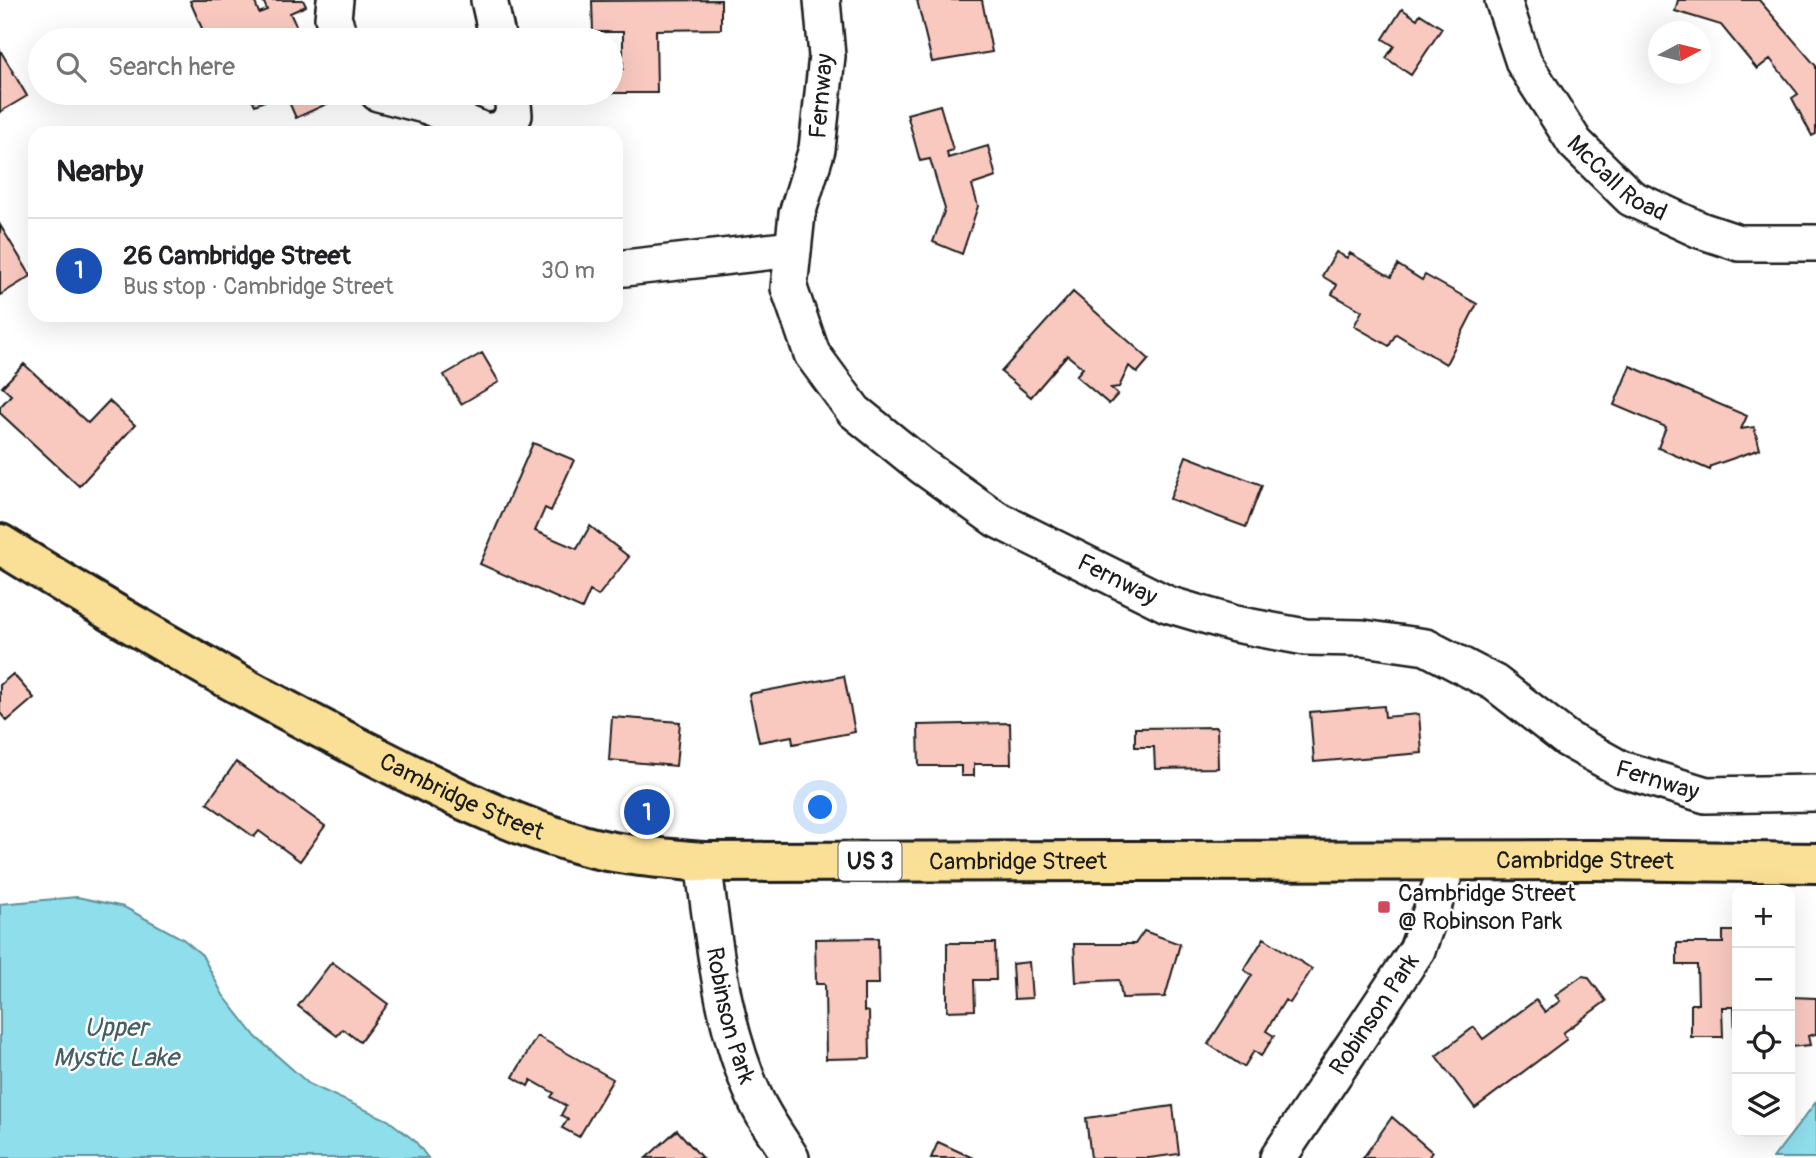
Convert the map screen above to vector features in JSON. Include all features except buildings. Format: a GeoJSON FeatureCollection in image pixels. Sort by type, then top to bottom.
{"type":"FeatureCollection","features":[{"type":"Feature","properties":{"kind":"highway","name":"Cambridge Street"},"geometry":{"type":"LineString","coordinates":[[0,544],[133,626],[300,718],[469,803],[583,845],[644,856],[703,862],[1450,860],[1816,863]]}},
{"type":"Feature","properties":{"kind":"street"},"geometry":{"type":"LineString","coordinates":[[335,0],[332,18],[336,28]]}},
{"type":"Feature","properties":{"kind":"street"},"geometry":{"type":"LineString","coordinates":[[489,0],[495,28]]}},
{"type":"Feature","properties":{"kind":"street","name":"Fernway"},"geometry":{"type":"LineString","coordinates":[[822,0],[827,56],[817,149],[797,214],[789,288],[812,354],[853,411],[996,519],[1167,604],[1236,624],[1305,637],[1363,638],[1426,648],[1495,683],[1567,739],[1621,769],[1706,796],[1816,793]]}},
{"type":"Feature","properties":{"kind":"street","name":"McCall Road"},"geometry":{"type":"LineString","coordinates":[[1503,0],[1524,63],[1575,143],[1632,198],[1700,230],[1739,243],[1816,243]]}},
{"type":"Feature","properties":{"kind":"street"},"geometry":{"type":"LineString","coordinates":[[424,105],[473,126]]}},
{"type":"Feature","properties":{"kind":"street"},"geometry":{"type":"LineString","coordinates":[[505,126],[514,115],[513,105]]}},
{"type":"Feature","properties":{"kind":"street"},"geometry":{"type":"LineString","coordinates":[[623,268],[793,249]]}},
{"type":"Feature","properties":{"kind":"street","name":"Robinson Park"},"geometry":{"type":"LineString","coordinates":[[1278,1158],[1417,950],[1450,860]]}},
{"type":"Feature","properties":{"kind":"street","name":"Robinson Park"},"geometry":{"type":"LineString","coordinates":[[703,862],[716,960],[732,1031],[755,1098],[791,1158]]}},
{"type":"Feature","properties":{"kind":"water","name":"Upper Mystic Lake"},"geometry":{"type":"Polygon","coordinates":[[[77,897],[124,907],[183,939],[202,955],[223,995],[256,1037],[309,1084],[388,1120],[415,1141],[428,1158],[0,1158],[0,904],[77,897]]]}},
{"type":"Feature","properties":{"kind":"water"},"geometry":{"type":"Polygon","coordinates":[[[1816,1102],[1816,1158],[1773,1158],[1789,1137],[1795,1137],[1795,1129],[1816,1102]]]}},
{"type":"Feature","properties":{"kind":"place","name":"26 Cambridge Street"},"geometry":{"type":"Point","coordinates":[647,812]}},
{"type":"Feature","properties":{"kind":"place","name":"Cambridge Street @ Robinson Park"},"geometry":{"type":"Point","coordinates":[1384,907]}}]}
